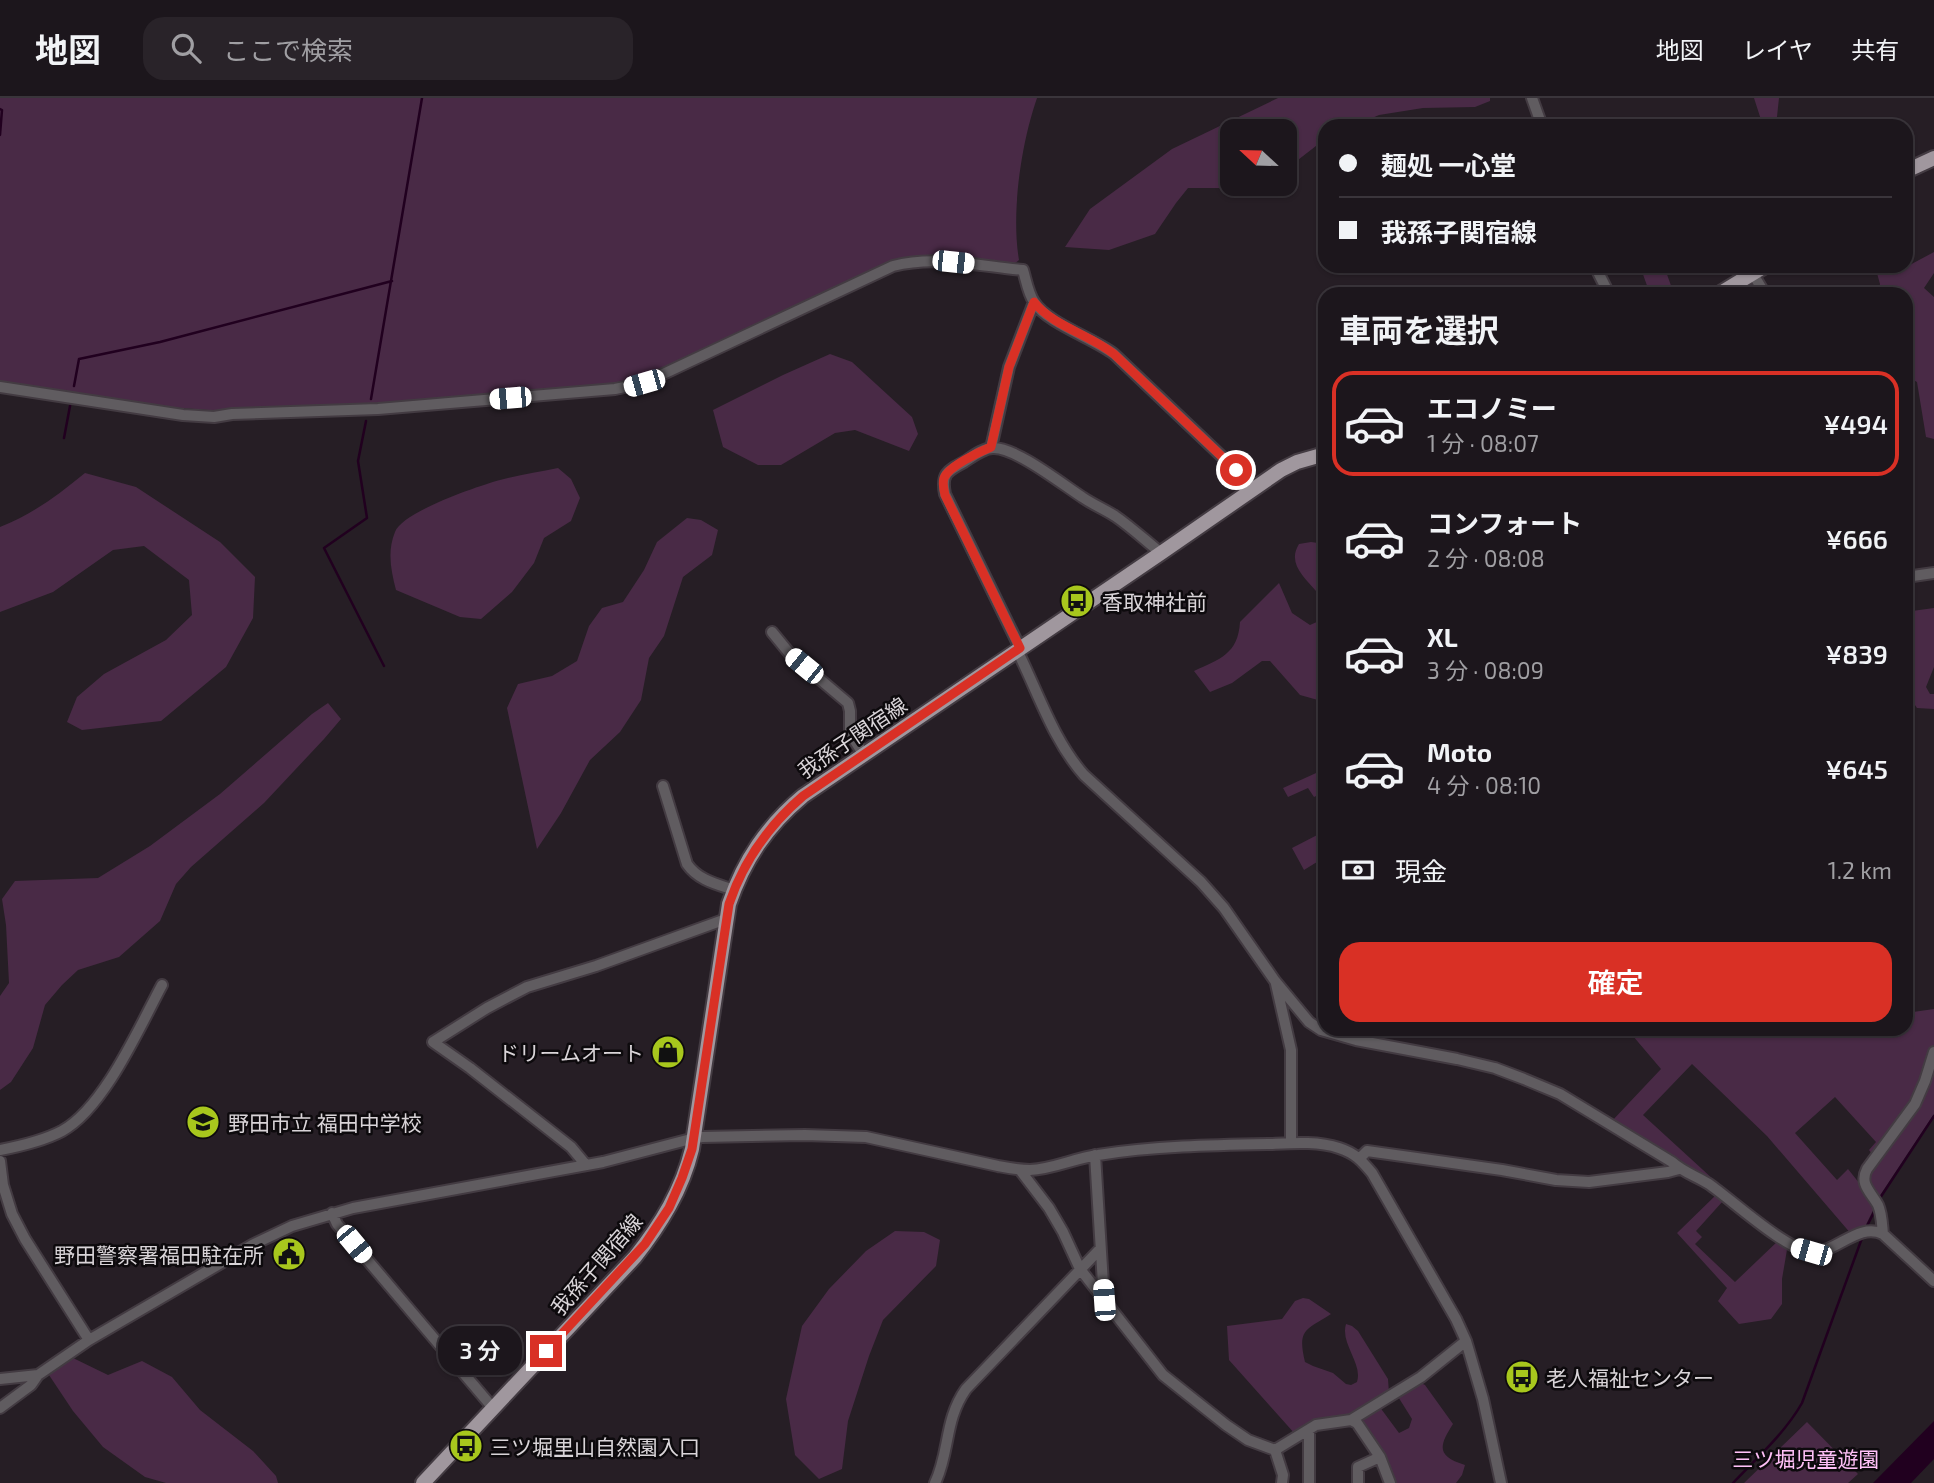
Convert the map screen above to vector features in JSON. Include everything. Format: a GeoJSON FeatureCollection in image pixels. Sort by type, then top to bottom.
{"type":"FeatureCollection","features":[{"type":"Feature","properties":{"kind":"main road"},"geometry":{"type":"LineString","coordinates":[[1913,168],[1934,158]]}},
{"type":"Feature","properties":{"kind":"main road"},"geometry":{"type":"LineString","coordinates":[[1731,287],[1754,273]]}},
{"type":"Feature","properties":{"kind":"main road","name":"我孫子関宿線"},"geometry":{"type":"LineString","coordinates":[[423,1483],[635,1256],[669,1208],[690,1158],[726,919],[734,890],[753,851],[781,816],[803,796],[1281,470],[1318,456]]}},
{"type":"Feature","properties":{"kind":"street"},"geometry":{"type":"LineString","coordinates":[[1532,98],[1540,119]]}},
{"type":"Feature","properties":{"kind":"street"},"geometry":{"type":"LineString","coordinates":[[0,387],[183,415],[214,417],[232,414],[379,409],[615,389],[637,384],[874,274],[908,262],[953,262],[1023,270],[1034,302],[1042,312],[1102,344],[1255,488]]}},
{"type":"Feature","properties":{"kind":"street"},"geometry":{"type":"LineString","coordinates":[[991,447],[1009,367],[1034,302]]}},
{"type":"Feature","properties":{"kind":"street"},"geometry":{"type":"LineString","coordinates":[[1161,553],[1114,515],[1003,449],[991,447],[952,468],[945,475],[945,495],[1072,762],[1201,882],[1224,908],[1302,1015],[1318,1025]]}},
{"type":"Feature","properties":{"kind":"street"},"geometry":{"type":"LineString","coordinates":[[1913,576],[1934,573]]}},
{"type":"Feature","properties":{"kind":"street"},"geometry":{"type":"LineString","coordinates":[[772,632],[790,654],[848,703],[850,733],[864,755]]}},
{"type":"Feature","properties":{"kind":"street"},"geometry":{"type":"LineString","coordinates":[[663,786],[691,870],[706,881],[734,890]]}},
{"type":"Feature","properties":{"kind":"street"},"geometry":{"type":"LineString","coordinates":[[586,1165],[570,1147],[433,1041],[486,1008],[527,987],[596,966],[726,919]]}},
{"type":"Feature","properties":{"kind":"street"},"geometry":{"type":"LineString","coordinates":[[1275,981],[1292,1050],[1291,1143]]}},
{"type":"Feature","properties":{"kind":"street"},"geometry":{"type":"LineString","coordinates":[[0,1150],[52,1136],[74,1124],[85,1113],[111,1078],[162,985]]}},
{"type":"Feature","properties":{"kind":"street"},"geometry":{"type":"LineString","coordinates":[[1345,1036],[1495,1068],[1524,1079],[1560,1094],[1679,1169],[1706,1182],[1758,1223],[1796,1248],[1811,1252],[1822,1250],[1864,1232],[1877,1231],[1934,1281]]}},
{"type":"Feature","properties":{"kind":"street"},"geometry":{"type":"LineString","coordinates":[[1883,1234],[1879,1206],[1865,1185],[1863,1176],[1915,1104],[1934,1052]]}},
{"type":"Feature","properties":{"kind":"street"},"geometry":{"type":"LineString","coordinates":[[0,1408],[31,1385],[38,1375],[89,1340],[252,1245],[292,1226],[352,1208],[603,1162],[694,1138],[806,1135],[866,1137],[1020,1170],[1046,1167],[1095,1155],[1223,1144],[1291,1143],[1339,1147],[1360,1158],[1372,1173],[1466,1341],[1483,1399],[1501,1483]]}},
{"type":"Feature","properties":{"kind":"street"},"geometry":{"type":"LineString","coordinates":[[1360,1158],[1367,1151],[1556,1180],[1589,1182],[1679,1169]]}},
{"type":"Feature","properties":{"kind":"street"},"geometry":{"type":"LineString","coordinates":[[1095,1155],[1104,1300]]}},
{"type":"Feature","properties":{"kind":"street"},"geometry":{"type":"LineString","coordinates":[[0,1161],[4,1185],[16,1222],[89,1340]]}},
{"type":"Feature","properties":{"kind":"street"},"geometry":{"type":"LineString","coordinates":[[1020,1170],[1049,1208],[1080,1269],[1163,1375],[1248,1440],[1275,1450]]}},
{"type":"Feature","properties":{"kind":"street"},"geometry":{"type":"LineString","coordinates":[[332,1213],[337,1224],[493,1408]]}},
{"type":"Feature","properties":{"kind":"street"},"geometry":{"type":"LineString","coordinates":[[935,1483],[948,1429],[960,1398],[972,1382],[1100,1249]]}},
{"type":"Feature","properties":{"kind":"street"},"geometry":{"type":"LineString","coordinates":[[1275,1450],[1316,1426],[1351,1420],[1421,1377],[1466,1341]]}},
{"type":"Feature","properties":{"kind":"street"},"geometry":{"type":"LineString","coordinates":[[0,1379],[38,1375]]}},
{"type":"Feature","properties":{"kind":"street"},"geometry":{"type":"LineString","coordinates":[[1351,1420],[1357,1423],[1380,1457],[1390,1483]]}},
{"type":"Feature","properties":{"kind":"street"},"geometry":{"type":"LineString","coordinates":[[1309,1430],[1309,1483]]}},
{"type":"Feature","properties":{"kind":"street"},"geometry":{"type":"LineString","coordinates":[[1275,1450],[1283,1475],[1282,1483]]}},
{"type":"Feature","properties":{"kind":"street"},"geometry":{"type":"LineString","coordinates":[[1357,1483],[1358,1467],[1380,1457]]}},
{"type":"Feature","properties":{"kind":"green space"},"geometry":{"type":"Polygon","coordinates":[[[0,98],[1037,98],[1026,136],[1019,179],[1016,221],[1019,260],[1016,262],[942,256],[891,261],[663,368],[621,384],[248,413],[142,405],[0,381],[0,98]]]}},
{"type":"Feature","properties":{"kind":"green space"},"geometry":{"type":"Polygon","coordinates":[[[1278,98],[1490,98],[1490,101],[1475,107],[1423,108],[1370,119],[1318,119],[1318,144],[1297,161],[1297,119],[1234,119],[1278,98]]]}},
{"type":"Feature","properties":{"kind":"green space"},"geometry":{"type":"Polygon","coordinates":[[[1754,98],[1779,98],[1777,119],[1761,119],[1754,98]]]}},
{"type":"Feature","properties":{"kind":"green space"},"geometry":{"type":"Polygon","coordinates":[[[1220,126],[1220,188],[1188,188],[1155,234],[1109,250],[1065,247],[1090,209],[1172,149],[1220,126]]]}},
{"type":"Feature","properties":{"kind":"green space"},"geometry":{"type":"Polygon","coordinates":[[[1934,252],[1934,273],[1924,288],[1934,297],[1934,439],[1926,437],[1917,382],[1913,380],[1913,287],[1879,287],[1877,273],[1913,273],[1913,263],[1934,252]]]}},
{"type":"Feature","properties":{"kind":"green space"},"geometry":{"type":"Polygon","coordinates":[[[1642,273],[1666,273],[1672,287],[1648,287],[1642,273]]]}},
{"type":"Feature","properties":{"kind":"green space"},"geometry":{"type":"Polygon","coordinates":[[[830,354],[852,362],[912,417],[918,434],[909,451],[855,430],[835,433],[781,465],[758,465],[723,447],[713,410],[830,354]]]}},
{"type":"Feature","properties":{"kind":"green space"},"geometry":{"type":"Polygon","coordinates":[[[558,468],[571,479],[580,498],[571,521],[544,538],[534,563],[512,592],[481,619],[460,617],[396,590],[390,554],[393,539],[401,524],[411,516],[475,488],[507,478],[558,468]]]}},
{"type":"Feature","properties":{"kind":"green space"},"geometry":{"type":"Polygon","coordinates":[[[85,473],[136,487],[220,542],[255,577],[253,618],[226,667],[161,721],[82,730],[67,722],[77,697],[104,674],[166,640],[192,615],[189,580],[144,546],[113,550],[53,592],[0,612],[0,527],[45,503],[85,473]]]}},
{"type":"Feature","properties":{"kind":"green space"},"geometry":{"type":"Polygon","coordinates":[[[687,518],[701,520],[718,530],[712,555],[683,577],[664,636],[649,658],[641,700],[620,732],[590,760],[561,813],[537,849],[507,708],[518,684],[552,676],[577,661],[589,626],[602,608],[623,602],[644,570],[657,542],[687,518]]]}},
{"type":"Feature","properties":{"kind":"green space"},"geometry":{"type":"Polygon","coordinates":[[[1318,543],[1316,591],[1296,564],[1299,544],[1318,543]]]}},
{"type":"Feature","properties":{"kind":"green space"},"geometry":{"type":"Polygon","coordinates":[[[1279,583],[1292,613],[1310,625],[1318,621],[1318,700],[1300,695],[1270,661],[1262,661],[1232,683],[1210,692],[1194,671],[1226,654],[1236,641],[1240,622],[1279,583]]]}},
{"type":"Feature","properties":{"kind":"green space"},"geometry":{"type":"Polygon","coordinates":[[[1934,608],[1934,667],[1926,687],[1930,694],[1934,694],[1934,709],[1917,708],[1913,702],[1913,611],[1934,608]]]}},
{"type":"Feature","properties":{"kind":"green space"},"geometry":{"type":"Polygon","coordinates":[[[328,703],[341,719],[264,803],[191,867],[176,884],[160,921],[119,957],[78,970],[45,1005],[33,1048],[11,1082],[0,1090],[0,996],[9,983],[2,899],[15,881],[98,878],[150,846],[220,794],[328,703]]]}},
{"type":"Feature","properties":{"kind":"green space"},"geometry":{"type":"Polygon","coordinates":[[[1318,772],[1318,795],[1314,797],[1308,788],[1288,797],[1283,788],[1318,772]]]}},
{"type":"Feature","properties":{"kind":"green space"},"geometry":{"type":"Polygon","coordinates":[[[1318,835],[1318,861],[1304,870],[1292,848],[1318,835]]]}},
{"type":"Feature","properties":{"kind":"green space"},"geometry":{"type":"Polygon","coordinates":[[[1934,1009],[1934,1114],[1877,1200],[1868,1186],[1872,1154],[1869,1150],[1876,1142],[1835,1097],[1795,1133],[1837,1180],[1848,1169],[1876,1204],[1863,1231],[1852,1235],[1767,1136],[1692,1064],[1643,1115],[1726,1191],[1611,1122],[1661,1069],[1633,1036],[1913,1036],[1913,1012],[1934,1009]]]}},
{"type":"Feature","properties":{"kind":"green space"},"geometry":{"type":"Polygon","coordinates":[[[1717,1194],[1723,1201],[1696,1231],[1702,1237],[1695,1244],[1735,1282],[1780,1239],[1788,1244],[1782,1279],[1782,1304],[1771,1319],[1739,1324],[1718,1301],[1727,1288],[1677,1233],[1717,1194]]]}},
{"type":"Feature","properties":{"kind":"green space"},"geometry":{"type":"Polygon","coordinates":[[[895,1231],[924,1232],[940,1240],[936,1266],[883,1320],[848,1421],[842,1469],[819,1479],[795,1455],[786,1399],[802,1326],[829,1289],[866,1251],[895,1231]]]}},
{"type":"Feature","properties":{"kind":"green space"},"geometry":{"type":"Polygon","coordinates":[[[1309,1299],[1331,1314],[1310,1328],[1303,1337],[1305,1362],[1333,1373],[1346,1384],[1357,1382],[1357,1368],[1345,1331],[1346,1324],[1352,1326],[1358,1331],[1388,1379],[1389,1393],[1353,1416],[1295,1434],[1229,1360],[1227,1326],[1282,1319],[1295,1301],[1309,1299]]]}},
{"type":"Feature","properties":{"kind":"green space"},"geometry":{"type":"Polygon","coordinates":[[[60,1356],[73,1358],[108,1375],[142,1361],[172,1377],[200,1410],[253,1451],[276,1476],[278,1483],[166,1483],[145,1477],[103,1447],[73,1411],[47,1372],[60,1356]]]}},
{"type":"Feature","properties":{"kind":"green space"},"geometry":{"type":"Polygon","coordinates":[[[1421,1383],[1453,1424],[1445,1438],[1443,1449],[1449,1458],[1465,1465],[1456,1483],[1395,1483],[1383,1452],[1358,1418],[1379,1406],[1399,1433],[1409,1428],[1412,1419],[1397,1395],[1421,1383]]]}},
{"type":"Feature","properties":{"kind":"green space","name":"三ツ堀児童遊園"},"geometry":{"type":"Polygon","coordinates":[[[1807,1422],[1858,1474],[1848,1483],[1744,1483],[1807,1422]]]}},
{"type":"Feature","properties":{"kind":"shaded area"},"geometry":{"type":"Polygon","coordinates":[[[1934,1421],[1934,1459],[1911,1483],[1873,1483],[1934,1421]]]}},
{"type":"Feature","properties":{"kind":"waterway"},"geometry":{"type":"LineString","coordinates":[[371,399],[422,98]]}},
{"type":"Feature","properties":{"kind":"waterway"},"geometry":{"type":"LineString","coordinates":[[0,109],[0,135]]}},
{"type":"Feature","properties":{"kind":"waterway"},"geometry":{"type":"LineString","coordinates":[[74,386],[79,359],[160,342],[392,281]]}},
{"type":"Feature","properties":{"kind":"waterway"},"geometry":{"type":"LineString","coordinates":[[64,438],[70,406]]}},
{"type":"Feature","properties":{"kind":"waterway"},"geometry":{"type":"LineString","coordinates":[[366,421],[358,461],[367,518],[324,548],[384,666]]}},
{"type":"Feature","properties":{"kind":"waterway"},"geometry":{"type":"LineString","coordinates":[[1880,1198],[1934,1116]]}},
{"type":"Feature","properties":{"kind":"waterway"},"geometry":{"type":"LineString","coordinates":[[1866,1228],[1875,1210]]}},
{"type":"Feature","properties":{"kind":"waterway"},"geometry":{"type":"LineString","coordinates":[[1733,1483],[1779,1435],[1802,1403],[1862,1238]]}},
{"type":"Feature","properties":{"kind":"place","name":"香取神社前"},"geometry":{"type":"Point","coordinates":[1077,601]}},
{"type":"Feature","properties":{"kind":"place","name":"ドリームオート"},"geometry":{"type":"Point","coordinates":[668,1052]}},
{"type":"Feature","properties":{"kind":"place","name":"野田市立 福田中学校"},"geometry":{"type":"Point","coordinates":[203,1122]}},
{"type":"Feature","properties":{"kind":"place","name":"野田警察署福田駐在所"},"geometry":{"type":"Point","coordinates":[289,1254]}},
{"type":"Feature","properties":{"kind":"place","name":"老人福祉センター"},"geometry":{"type":"Point","coordinates":[1522,1377]}},
{"type":"Feature","properties":{"kind":"place","name":"三ツ堀里山自然園入口"},"geometry":{"type":"Point","coordinates":[466,1446]}},
{"type":"Feature","properties":{"kind":"route"},"geometry":{"type":"LineString","coordinates":[[546,1351],[635,1256],[661,1222],[676,1193],[692,1149],[729,904],[744,867],[759,841],[803,796],[1020,648],[945,495],[943,483],[945,475],[952,468],[991,447],[1009,367],[1034,302],[1042,312],[1102,344],[1236,470]]}}]}
